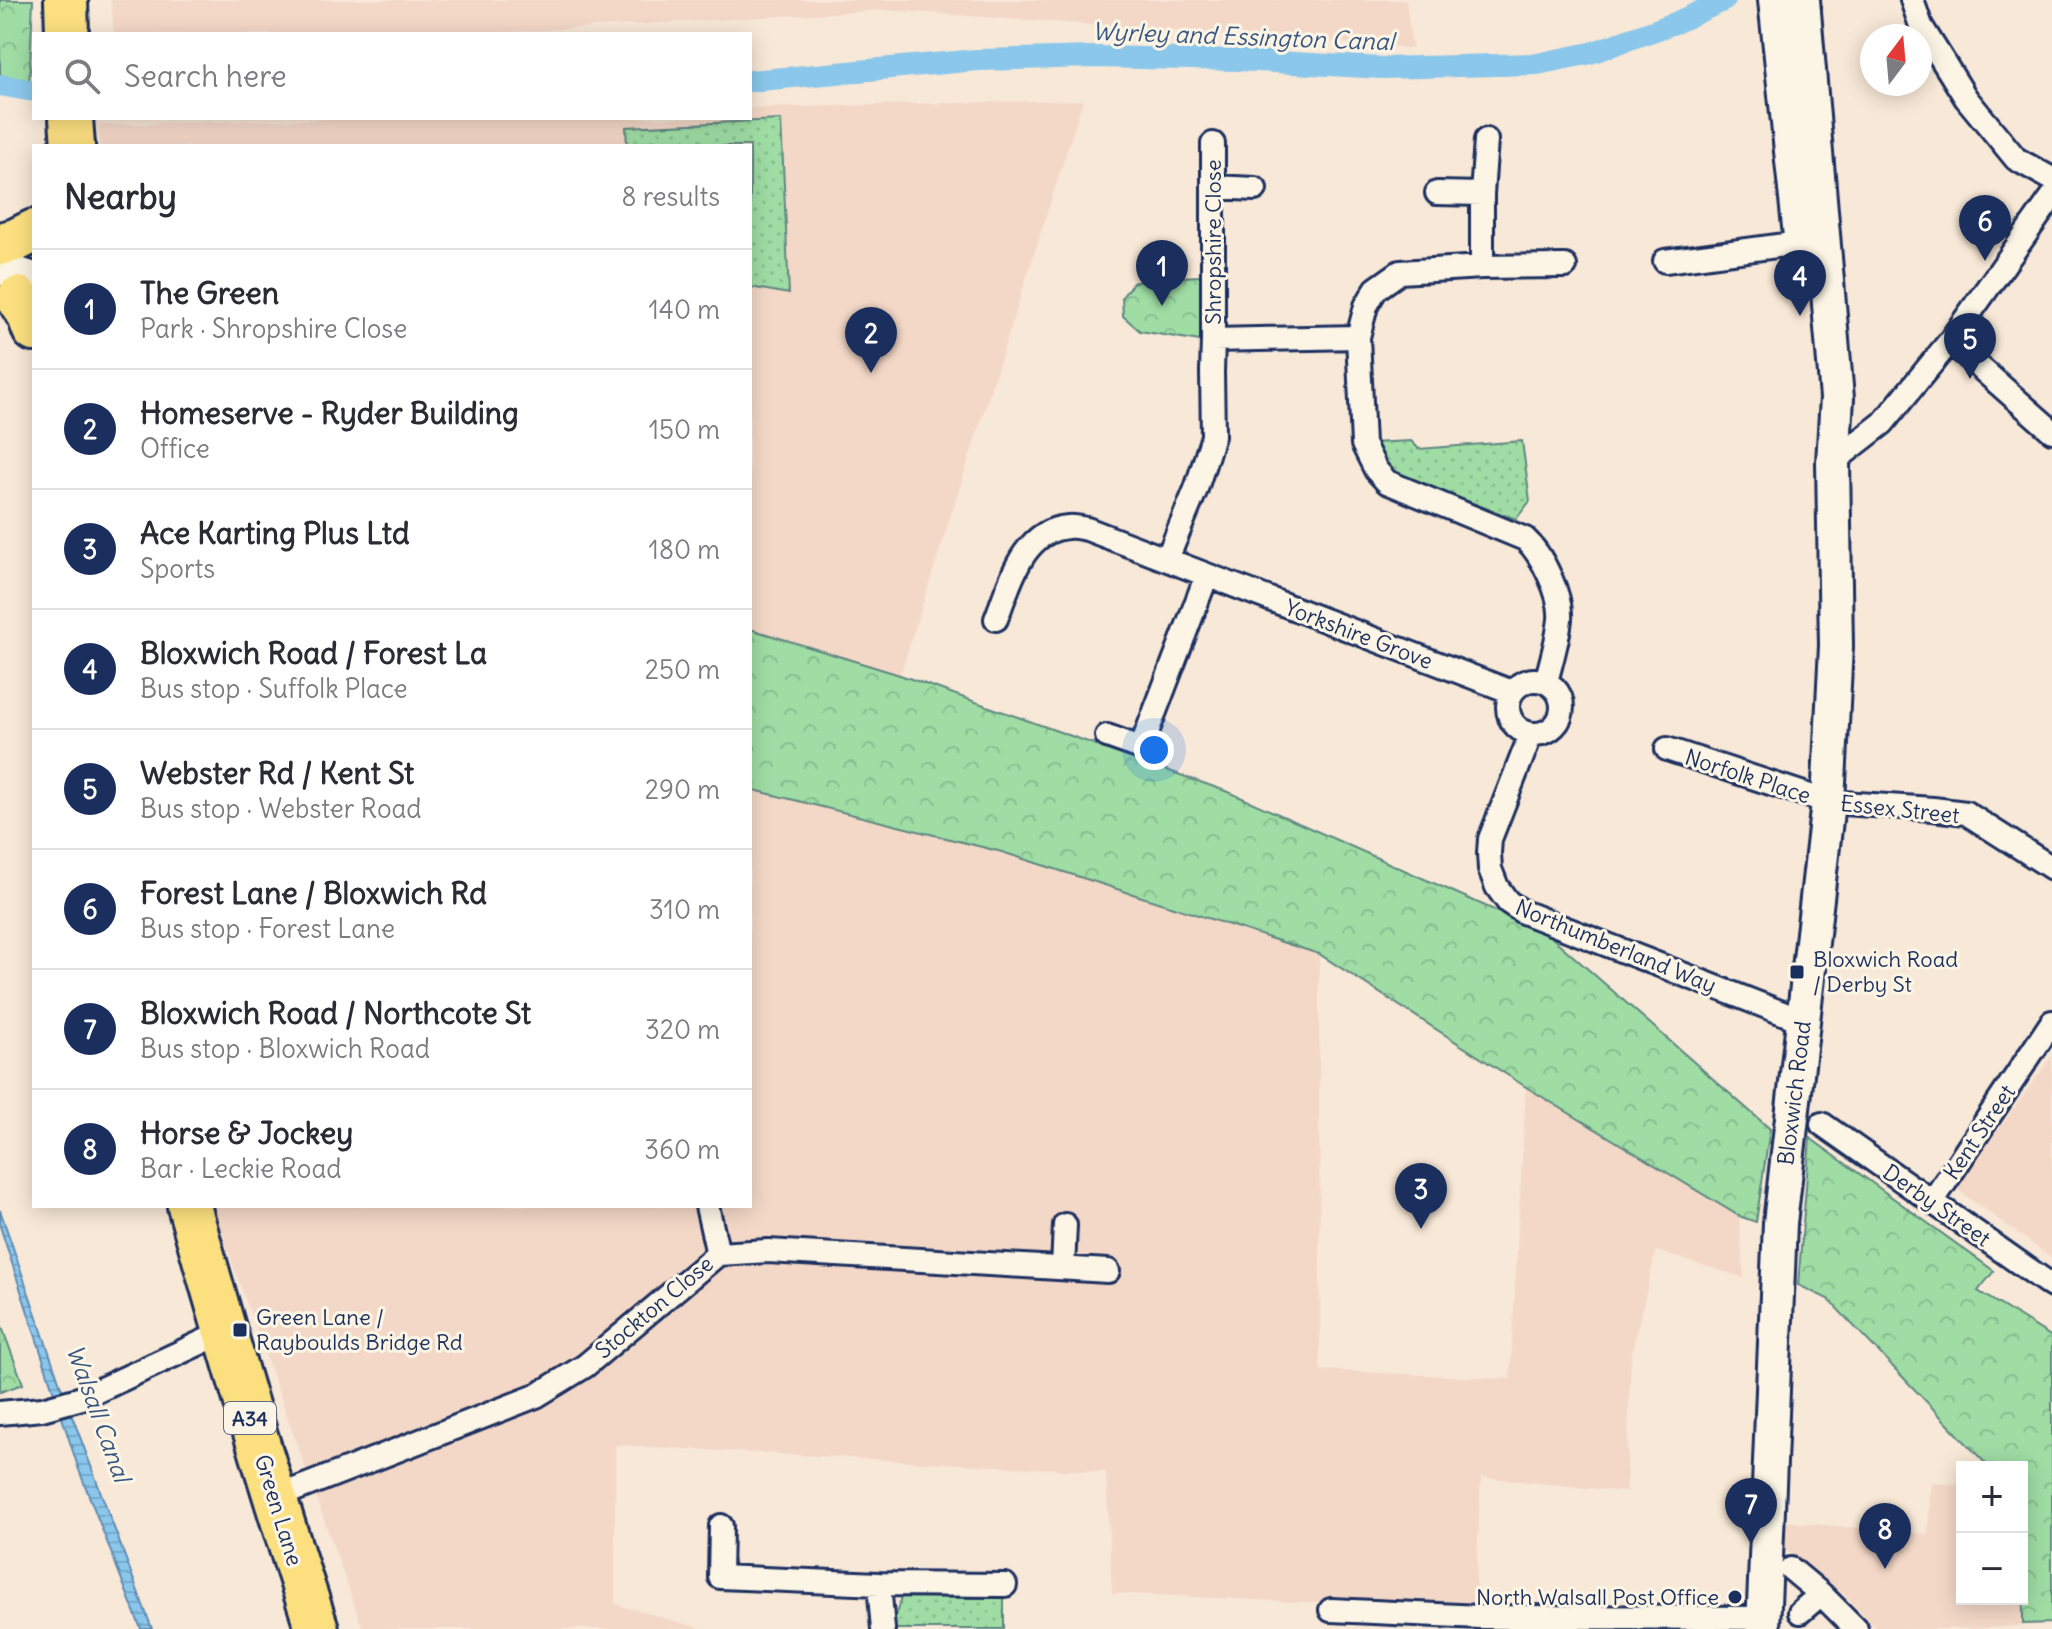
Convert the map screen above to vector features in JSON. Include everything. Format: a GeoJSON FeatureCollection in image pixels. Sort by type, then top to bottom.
{"type":"FeatureCollection","features":[{"type":"Feature","properties":{"kind":"highway"},"geometry":{"type":"LineString","coordinates":[[66,0],[67,32]]}},
{"type":"Feature","properties":{"kind":"highway"},"geometry":{"type":"LineString","coordinates":[[0,244],[32,232]]}},
{"type":"Feature","properties":{"kind":"highway","name":"Green Lane"},"geometry":{"type":"LineString","coordinates":[[190,1208],[274,1498],[317,1629]]}},
{"type":"Feature","properties":{"kind":"main road","name":"Bloxwich Road"},"geometry":{"type":"LineString","coordinates":[[1763,1623],[1780,1223],[1828,802],[1836,646],[1833,462],[1837,398],[1812,241],[1785,1]]}},
{"type":"Feature","properties":{"kind":"street"},"geometry":{"type":"LineString","coordinates":[[1912,0],[1921,26],[1966,98],[2016,159],[2052,179]]}},
{"type":"Feature","properties":{"kind":"street"},"geometry":{"type":"LineString","coordinates":[[1482,267],[1486,140]]}},
{"type":"Feature","properties":{"kind":"street","name":"Shropshire Close"},"geometry":{"type":"LineString","coordinates":[[1167,559],[1196,489],[1213,436],[1213,144]]}},
{"type":"Feature","properties":{"kind":"street"},"geometry":{"type":"LineString","coordinates":[[1214,187],[1255,189]]}},
{"type":"Feature","properties":{"kind":"street"},"geometry":{"type":"LineString","coordinates":[[1437,193],[1482,194]]}},
{"type":"Feature","properties":{"kind":"street"},"geometry":{"type":"LineString","coordinates":[[1833,462],[1883,423],[1950,341],[2052,197]]}},
{"type":"Feature","properties":{"kind":"street"},"geometry":{"type":"LineString","coordinates":[[1665,261],[1812,241]]}},
{"type":"Feature","properties":{"kind":"street"},"geometry":{"type":"LineString","coordinates":[[1546,682],[1560,616],[1551,576],[1534,547],[1525,539],[1387,482],[1376,470],[1363,444],[1358,337],[1366,306],[1376,289],[1400,272],[1565,266]]}},
{"type":"Feature","properties":{"kind":"street","name":"Shropshire Close"},"geometry":{"type":"LineString","coordinates":[[1213,340],[1358,337]]}},
{"type":"Feature","properties":{"kind":"street"},"geometry":{"type":"LineString","coordinates":[[1950,341],[2052,431]]}},
{"type":"Feature","properties":{"kind":"street","name":"Yorkshire Grove"},"geometry":{"type":"LineString","coordinates":[[996,619],[1021,558],[1034,541],[1051,531],[1068,527],[1087,529],[1512,692]]}},
{"type":"Feature","properties":{"kind":"street"},"geometry":{"type":"LineString","coordinates":[[1107,736],[1141,748],[1207,575]]}},
{"type":"Feature","properties":{"kind":"street"},"geometry":{"type":"LineString","coordinates":[[1534,680],[1546,682],[1556,690],[1561,701],[1561,713],[1555,725],[1544,732],[1531,734],[1522,730],[1510,717],[1508,709],[1512,692],[1521,683],[1534,680]]}},
{"type":"Feature","properties":{"kind":"street","name":"Northumberland Way"},"geometry":{"type":"LineString","coordinates":[[1531,734],[1490,839],[1490,869],[1497,887],[1508,902],[1523,912],[1803,1021]]}},
{"type":"Feature","properties":{"kind":"street","name":"Norfolk Place"},"geometry":{"type":"LineString","coordinates":[[1667,749],[1828,802]]}},
{"type":"Feature","properties":{"kind":"street","name":"Essex Street"},"geometry":{"type":"LineString","coordinates":[[1828,802],[1966,813],[2052,868]]}},
{"type":"Feature","properties":{"kind":"street","name":"Kent Street"},"geometry":{"type":"LineString","coordinates":[[1932,1202],[2052,1022]]}},
{"type":"Feature","properties":{"kind":"street","name":"Derby Street"},"geometry":{"type":"LineString","coordinates":[[1822,1124],[2052,1286]]}},
{"type":"Feature","properties":{"kind":"street"},"geometry":{"type":"LineString","coordinates":[[707,1208],[718,1254]]}},
{"type":"Feature","properties":{"kind":"street"},"geometry":{"type":"LineString","coordinates":[[1063,1268],[1065,1225]]}},
{"type":"Feature","properties":{"kind":"street","name":"Stockton Close"},"geometry":{"type":"LineString","coordinates":[[274,1498],[536,1396],[585,1366],[718,1254],[768,1251],[1108,1271]]}},
{"type":"Feature","properties":{"kind":"street"},"geometry":{"type":"LineString","coordinates":[[0,1413],[42,1409],[82,1398],[224,1332]]}},
{"type":"Feature","properties":{"kind":"street"},"geometry":{"type":"LineString","coordinates":[[721,1526],[720,1577],[879,1584],[1005,1585]]}},
{"type":"Feature","properties":{"kind":"street"},"geometry":{"type":"LineString","coordinates":[[1791,1569],[1856,1629]]}},
{"type":"Feature","properties":{"kind":"street"},"geometry":{"type":"LineString","coordinates":[[879,1584],[883,1629]]}},
{"type":"Feature","properties":{"kind":"street"},"geometry":{"type":"LineString","coordinates":[[1800,1612],[1821,1594]]}},
{"type":"Feature","properties":{"kind":"street"},"geometry":{"type":"LineString","coordinates":[[1331,1610],[1480,1623],[1763,1623]]}},
{"type":"Feature","properties":{"kind":"shaded area"},"geometry":{"type":"Polygon","coordinates":[[[111,0],[1406,0],[1412,48],[885,10],[511,32],[114,32],[111,0]]]}},
{"type":"Feature","properties":{"kind":"shaded area"},"geometry":{"type":"Polygon","coordinates":[[[1083,100],[900,675],[752,630],[752,144],[100,144],[98,125],[295,120],[752,120],[752,108],[1083,100]]]}},
{"type":"Feature","properties":{"kind":"shaded area"},"geometry":{"type":"Polygon","coordinates":[[[752,790],[1002,852],[1319,954],[1320,1370],[1510,1379],[1526,1087],[1739,1216],[1744,1278],[1656,1251],[1631,1356],[1626,1492],[1481,1477],[1475,1604],[1296,1602],[1112,1593],[1106,1472],[615,1445],[615,1604],[703,1629],[363,1629],[213,1208],[752,1208],[752,790]]]}},
{"type":"Feature","properties":{"kind":"shaded area"},"geometry":{"type":"Polygon","coordinates":[[[2052,1056],[2052,1258],[1955,1188],[2052,1056]]]}},
{"type":"Feature","properties":{"kind":"shaded area"},"geometry":{"type":"Polygon","coordinates":[[[1931,1483],[1956,1485],[1956,1605],[2028,1605],[2028,1521],[2052,1623],[1976,1629],[1877,1629],[1846,1596],[1782,1547],[1779,1521],[1928,1534],[1931,1483]]]}},
{"type":"Feature","properties":{"kind":"green space"},"geometry":{"type":"Polygon","coordinates":[[[0,0],[33,0],[29,90],[0,81],[0,0]]]}},
{"type":"Feature","properties":{"kind":"green space"},"geometry":{"type":"Polygon","coordinates":[[[781,120],[789,294],[752,287],[752,144],[627,144],[626,127],[781,120]]]}},
{"type":"Feature","properties":{"kind":"green space"},"geometry":{"type":"Polygon","coordinates":[[[1201,276],[1200,341],[1140,331],[1123,316],[1122,297],[1133,283],[1151,278],[1201,276]]]}},
{"type":"Feature","properties":{"kind":"green space"},"geometry":{"type":"Polygon","coordinates":[[[1411,441],[1419,449],[1522,441],[1530,501],[1516,519],[1396,475],[1371,443],[1411,441]]]}},
{"type":"Feature","properties":{"kind":"green space"},"geometry":{"type":"Polygon","coordinates":[[[752,630],[900,675],[1231,793],[1548,934],[1770,1129],[1756,1222],[1739,1216],[1526,1087],[1319,954],[1002,852],[752,790],[752,630]]]}},
{"type":"Feature","properties":{"kind":"green space"},"geometry":{"type":"Polygon","coordinates":[[[1810,1138],[1994,1271],[1978,1291],[2052,1337],[2052,1623],[2023,1624],[2023,1605],[2028,1605],[2028,1461],[1983,1461],[1828,1299],[1798,1285],[1810,1138]]]}},
{"type":"Feature","properties":{"kind":"green space"},"geometry":{"type":"Polygon","coordinates":[[[0,1322],[23,1384],[0,1392],[0,1322]]]}},
{"type":"Feature","properties":{"kind":"green space"},"geometry":{"type":"Polygon","coordinates":[[[901,1597],[1004,1598],[1004,1629],[895,1629],[894,1621],[901,1597]]]}},
{"type":"Feature","properties":{"kind":"water"},"geometry":{"type":"Polygon","coordinates":[[[0,1210],[59,1381],[152,1629],[141,1629],[79,1470],[0,1226],[0,1210]]]}},
{"type":"Feature","properties":{"kind":"waterway","name":"Wyrley and Essington Canal"},"geometry":{"type":"LineString","coordinates":[[752,81],[977,60],[1094,57],[1239,60],[1383,68],[1537,64],[1591,53],[1675,23],[1725,0]]}},
{"type":"Feature","properties":{"kind":"waterway","name":"Wyrley and Essington Canal"},"geometry":{"type":"LineString","coordinates":[[0,85],[32,91]]}},
{"type":"Feature","properties":{"kind":"place","name":"Forest Lane / Bloxwich Rd"},"geometry":{"type":"Point","coordinates":[1985,261]}},
{"type":"Feature","properties":{"kind":"place","name":"The Green"},"geometry":{"type":"Point","coordinates":[1162,306]}},
{"type":"Feature","properties":{"kind":"place","name":"Bloxwich Road / Forest La"},"geometry":{"type":"Point","coordinates":[1800,316]}},
{"type":"Feature","properties":{"kind":"place","name":"Homeserve - Ryder Building"},"geometry":{"type":"Point","coordinates":[871,373]}},
{"type":"Feature","properties":{"kind":"place","name":"Webster Rd / Kent St"},"geometry":{"type":"Point","coordinates":[1970,379]}},
{"type":"Feature","properties":{"kind":"place","name":"Bloxwich Road / Derby St"},"geometry":{"type":"Point","coordinates":[1797,972]}},
{"type":"Feature","properties":{"kind":"place","name":"Ace Karting Plus Ltd"},"geometry":{"type":"Point","coordinates":[1421,1229]}},
{"type":"Feature","properties":{"kind":"place","name":"Green Lane / Rayboulds Bridge Rd"},"geometry":{"type":"Point","coordinates":[240,1330]}},
{"type":"Feature","properties":{"kind":"place","name":"Bloxwich Road / Northcote St"},"geometry":{"type":"Point","coordinates":[1751,1544]}},
{"type":"Feature","properties":{"kind":"place","name":"Horse & Jockey"},"geometry":{"type":"Point","coordinates":[1885,1569]}},
{"type":"Feature","properties":{"kind":"place","name":"North Walsall Post Office"},"geometry":{"type":"Point","coordinates":[1735,1597]}},
{"type":"Feature","properties":{"kind":"water label","name":"Walsall Canal"},"geometry":{"type":"Point","coordinates":[99,1413]}}]}
